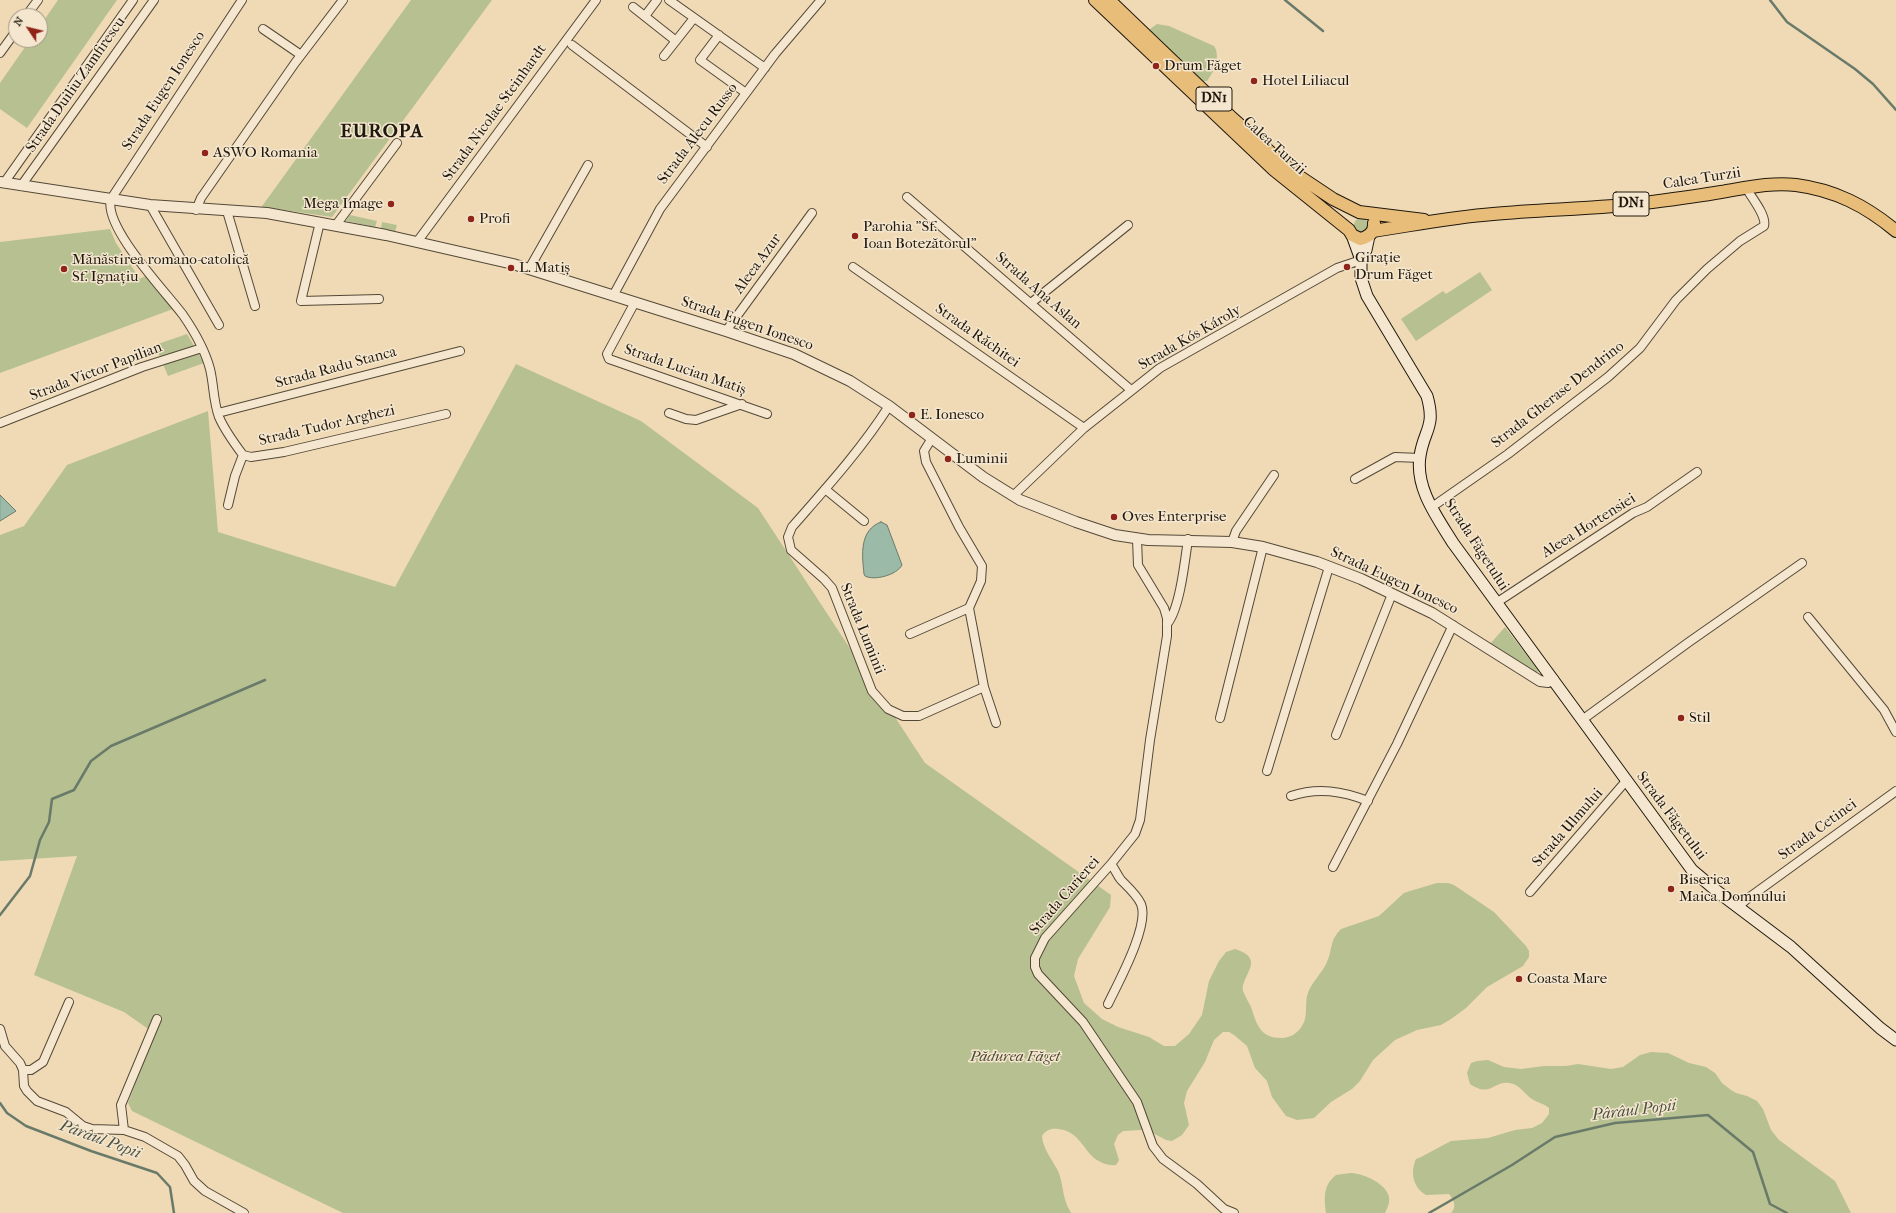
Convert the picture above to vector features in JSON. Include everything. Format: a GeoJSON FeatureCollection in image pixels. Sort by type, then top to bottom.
{"type":"FeatureCollection","features":[{"type":"Feature","properties":{"kind":"main road","name":"Calea Turzii"},"geometry":{"type":"LineString","coordinates":[[1095,0],[1273,169],[1350,232],[1360,238],[1371,233],[1430,221],[1494,214],[1651,202],[1746,188],[1778,185],[1794,185],[1822,189],[1853,201],[1869,210],[1896,231]]}},
{"type":"Feature","properties":{"kind":"main road","name":"Calea Turzii"},"geometry":{"type":"LineString","coordinates":[[1109,0],[1280,161],[1324,193],[1363,212],[1430,221]]}},
{"type":"Feature","properties":{"kind":"main road"},"geometry":{"type":"LineString","coordinates":[[1350,232],[1348,225],[1351,216],[1363,212],[1370,215],[1374,222],[1371,233]]}},
{"type":"Feature","properties":{"kind":"main road","name":"Strada Făgetului"},"geometry":{"type":"LineString","coordinates":[[1350,232],[1361,260],[1361,278],[1367,296],[1427,396],[1432,413],[1431,422],[1420,458],[1421,484],[1432,508],[1453,543],[1692,870],[1791,947],[1874,1023],[1896,1040]]}},
{"type":"Feature","properties":{"kind":"main road","name":"Strada Făgetului"},"geometry":{"type":"LineString","coordinates":[[1361,260],[1366,250],[1371,233]]}},
{"type":"Feature","properties":{"kind":"street","name":"Strada Eugen Ionesco"},"geometry":{"type":"LineString","coordinates":[[134,0],[2,182],[150,205],[196,210],[267,213],[336,225],[417,242],[528,269],[726,331],[794,354],[839,375],[889,406],[983,477],[1013,496],[1040,508],[1092,528],[1115,535],[1136,539],[1188,539],[1232,542],[1263,547],[1330,567],[1453,625],[1540,681],[1548,682],[1553,679]]}},
{"type":"Feature","properties":{"kind":"street","name":"Strada Duiliu Zamfirescu"},"geometry":{"type":"LineString","coordinates":[[21,186],[154,0]]}},
{"type":"Feature","properties":{"kind":"street","name":"Strada Eugen Ionesco"},"geometry":{"type":"LineString","coordinates":[[112,199],[242,0]]}},
{"type":"Feature","properties":{"kind":"street"},"geometry":{"type":"LineString","coordinates":[[196,210],[201,198],[301,55],[343,0]]}},
{"type":"Feature","properties":{"kind":"street","name":"Strada Nicolae Steinhardt"},"geometry":{"type":"LineString","coordinates":[[417,242],[596,0]]}},
{"type":"Feature","properties":{"kind":"street"},"geometry":{"type":"LineString","coordinates":[[644,16],[657,0]]}},
{"type":"Feature","properties":{"kind":"street"},"geometry":{"type":"LineString","coordinates":[[670,0],[765,68]]}},
{"type":"Feature","properties":{"kind":"street","name":"Strada Alecu Russo"},"geometry":{"type":"LineString","coordinates":[[613,296],[656,216],[765,68],[791,34],[821,0]]}},
{"type":"Feature","properties":{"kind":"street"},"geometry":{"type":"LineString","coordinates":[[633,7],[676,41]]}},
{"type":"Feature","properties":{"kind":"street"},"geometry":{"type":"LineString","coordinates":[[664,56],[694,18]]}},
{"type":"Feature","properties":{"kind":"street"},"geometry":{"type":"LineString","coordinates":[[263,29],[301,55]]}},
{"type":"Feature","properties":{"kind":"street"},"geometry":{"type":"LineString","coordinates":[[719,35],[700,60],[746,93]]}},
{"type":"Feature","properties":{"kind":"street"},"geometry":{"type":"LineString","coordinates":[[0,53],[8,42]]}},
{"type":"Feature","properties":{"kind":"street"},"geometry":{"type":"LineString","coordinates":[[572,45],[707,147]]}},
{"type":"Feature","properties":{"kind":"street"},"geometry":{"type":"LineString","coordinates":[[336,225],[397,143]]}},
{"type":"Feature","properties":{"kind":"street"},"geometry":{"type":"LineString","coordinates":[[528,269],[588,165]]}},
{"type":"Feature","properties":{"kind":"street","name":"Strada Gherase Dendrino"},"geometry":{"type":"LineString","coordinates":[[1432,508],[1508,454],[1608,377],[1640,348],[1676,300],[1707,269],[1740,241],[1764,226],[1766,221],[1746,188]]}},
{"type":"Feature","properties":{"kind":"street","name":"Strada Ana Aslan"},"geometry":{"type":"LineString","coordinates":[[907,197],[1131,390]]}},
{"type":"Feature","properties":{"kind":"street","name":"Strada Tudor Arghezi"},"geometry":{"type":"LineString","coordinates":[[112,199],[111,209],[125,241],[184,316],[202,348],[210,370],[218,413],[232,440],[243,455],[251,457],[284,452],[446,414]]}},
{"type":"Feature","properties":{"kind":"street"},"geometry":{"type":"LineString","coordinates":[[150,205],[219,324]]}},
{"type":"Feature","properties":{"kind":"street"},"geometry":{"type":"LineString","coordinates":[[227,211],[255,306]]}},
{"type":"Feature","properties":{"kind":"street","name":"Aleea Azur"},"geometry":{"type":"LineString","coordinates":[[726,331],[812,213]]}},
{"type":"Feature","properties":{"kind":"street"},"geometry":{"type":"LineString","coordinates":[[320,222],[301,301],[379,299]]}},
{"type":"Feature","properties":{"kind":"street"},"geometry":{"type":"LineString","coordinates":[[1031,303],[1128,225]]}},
{"type":"Feature","properties":{"kind":"street","name":"Strada Kós Károly"},"geometry":{"type":"LineString","coordinates":[[1013,496],[1084,428],[1160,368],[1337,268],[1361,260]]}},
{"type":"Feature","properties":{"kind":"street","name":"Strada Răchitei"},"geometry":{"type":"LineString","coordinates":[[853,267],[1084,428]]}},
{"type":"Feature","properties":{"kind":"street","name":"Strada Lucian Matiș"},"geometry":{"type":"LineString","coordinates":[[635,302],[607,356],[767,414]]}},
{"type":"Feature","properties":{"kind":"street","name":"Strada Victor Papilian"},"geometry":{"type":"LineString","coordinates":[[0,423],[142,367],[202,348]]}},
{"type":"Feature","properties":{"kind":"street","name":"Strada Radu Stanca"},"geometry":{"type":"LineString","coordinates":[[218,413],[460,351]]}},
{"type":"Feature","properties":{"kind":"street"},"geometry":{"type":"LineString","coordinates":[[669,413],[686,419],[696,420],[742,404]]}},
{"type":"Feature","properties":{"kind":"street","name":"Strada Luminii"},"geometry":{"type":"LineString","coordinates":[[889,406],[869,437],[792,527],[788,537],[789,546],[795,555],[832,588],[875,696],[892,712],[903,716],[915,717],[984,687]]}},
{"type":"Feature","properties":{"kind":"street"},"geometry":{"type":"LineString","coordinates":[[932,438],[924,451],[926,462],[959,527],[982,566],[982,578],[969,608],[984,687],[996,723]]}},
{"type":"Feature","properties":{"kind":"street"},"geometry":{"type":"LineString","coordinates":[[228,505],[235,476],[243,455]]}},
{"type":"Feature","properties":{"kind":"street"},"geometry":{"type":"LineString","coordinates":[[1355,479],[1395,456],[1420,458]]}},
{"type":"Feature","properties":{"kind":"street","name":"Aleea Hortensiei"},"geometry":{"type":"LineString","coordinates":[[1496,603],[1632,513],[1647,507],[1697,472]]}},
{"type":"Feature","properties":{"kind":"street"},"geometry":{"type":"LineString","coordinates":[[1232,542],[1236,531],[1274,475]]}},
{"type":"Feature","properties":{"kind":"street"},"geometry":{"type":"LineString","coordinates":[[825,489],[864,521]]}},
{"type":"Feature","properties":{"kind":"street","name":"Strada Carierei"},"geometry":{"type":"LineString","coordinates":[[1136,539],[1138,565],[1161,602],[1167,618],[1166,644],[1150,740],[1140,820],[1135,834],[1111,864],[1045,938],[1036,958],[1035,967],[1038,974],[1084,1022],[1137,1102],[1153,1146],[1163,1159],[1198,1184],[1224,1209],[1234,1213]]}},
{"type":"Feature","properties":{"kind":"street"},"geometry":{"type":"LineString","coordinates":[[1167,624],[1173,617],[1176,606],[1188,539]]}},
{"type":"Feature","properties":{"kind":"street"},"geometry":{"type":"LineString","coordinates":[[1220,718],[1263,547]]}},
{"type":"Feature","properties":{"kind":"street"},"geometry":{"type":"LineString","coordinates":[[1582,720],[1689,642],[1802,563]]}},
{"type":"Feature","properties":{"kind":"street"},"geometry":{"type":"LineString","coordinates":[[1268,771],[1330,567]]}},
{"type":"Feature","properties":{"kind":"street"},"geometry":{"type":"LineString","coordinates":[[1351,684],[1383,610],[1391,596]]}},
{"type":"Feature","properties":{"kind":"street"},"geometry":{"type":"LineString","coordinates":[[1336,735],[1391,596]]}},
{"type":"Feature","properties":{"kind":"street"},"geometry":{"type":"LineString","coordinates":[[910,634],[969,608]]}},
{"type":"Feature","properties":{"kind":"street"},"geometry":{"type":"LineString","coordinates":[[1808,617],[1884,710],[1896,732]]}},
{"type":"Feature","properties":{"kind":"street"},"geometry":{"type":"LineString","coordinates":[[1333,867],[1368,801],[1453,625]]}},
{"type":"Feature","properties":{"kind":"street","name":"Strada Ulmului"},"geometry":{"type":"LineString","coordinates":[[1530,892],[1626,781]]}},
{"type":"Feature","properties":{"kind":"street"},"geometry":{"type":"LineString","coordinates":[[1292,796],[1317,790],[1349,794],[1368,801]]}},
{"type":"Feature","properties":{"kind":"street","name":"Strada Cetinei"},"geometry":{"type":"LineString","coordinates":[[1738,907],[1896,791]]}},
{"type":"Feature","properties":{"kind":"street"},"geometry":{"type":"LineString","coordinates":[[1108,1004],[1124,971],[1144,916],[1140,902],[1120,878],[1111,864]]}},
{"type":"Feature","properties":{"kind":"street"},"geometry":{"type":"LineString","coordinates":[[23,1070],[31,1070],[43,1062],[69,1002]]}},
{"type":"Feature","properties":{"kind":"street"},"geometry":{"type":"LineString","coordinates":[[124,1130],[121,1114],[122,1100],[157,1019]]}},
{"type":"Feature","properties":{"kind":"street"},"geometry":{"type":"LineString","coordinates":[[0,1029],[5,1046],[20,1063],[23,1070],[24,1086],[31,1097],[36,1101],[66,1112],[77,1122],[87,1127],[124,1130],[145,1137],[178,1156],[194,1181],[205,1191],[230,1210],[244,1213]]}},
{"type":"Feature","properties":{"kind":"green space"},"geometry":{"type":"Polygon","coordinates":[[[58,0],[117,0],[27,128],[0,109],[0,83],[24,48],[48,48],[48,14],[58,0]]]}},
{"type":"Feature","properties":{"kind":"green space"},"geometry":{"type":"Polygon","coordinates":[[[411,0],[492,0],[332,217],[277,209],[260,209],[411,0]]]}},
{"type":"Feature","properties":{"kind":"green space"},"geometry":{"type":"Polygon","coordinates":[[[1157,24],[1169,26],[1214,46],[1217,54],[1216,64],[1207,81],[1202,81],[1150,32],[1150,29],[1157,24]]]}},
{"type":"Feature","properties":{"kind":"green space"},"geometry":{"type":"Polygon","coordinates":[[[350,215],[377,221],[375,227],[346,221],[350,215]]]}},
{"type":"Feature","properties":{"kind":"green space"},"geometry":{"type":"Polygon","coordinates":[[[1358,218],[1364,218],[1368,222],[1368,228],[1364,232],[1358,232],[1354,228],[1354,222],[1358,218]]]}},
{"type":"Feature","properties":{"kind":"green space"},"geometry":{"type":"Polygon","coordinates":[[[382,222],[397,225],[395,232],[381,229],[382,222]]]}},
{"type":"Feature","properties":{"kind":"green space"},"geometry":{"type":"Polygon","coordinates":[[[110,229],[116,243],[140,279],[147,275],[173,309],[0,373],[0,242],[110,229]]]}},
{"type":"Feature","properties":{"kind":"green space"},"geometry":{"type":"Polygon","coordinates":[[[1480,272],[1492,290],[1416,341],[1401,319],[1443,291],[1446,294],[1480,272]]]}},
{"type":"Feature","properties":{"kind":"green space"},"geometry":{"type":"Polygon","coordinates":[[[187,334],[204,363],[168,376],[155,345],[187,334]]]}},
{"type":"Feature","properties":{"kind":"green space","name":"Pădurea Făget"},"geometry":{"type":"Polygon","coordinates":[[[516,364],[641,421],[758,508],[925,763],[1111,895],[1110,907],[1078,959],[1074,976],[1084,1003],[1102,1019],[1118,1027],[1149,1037],[1164,1046],[1175,1046],[1189,1034],[1202,1015],[1209,981],[1219,961],[1226,952],[1235,949],[1244,953],[1251,962],[1243,985],[1243,991],[1260,1029],[1269,1036],[1285,1038],[1294,1035],[1304,1023],[1307,996],[1313,983],[1325,966],[1337,933],[1341,929],[1379,916],[1404,893],[1437,883],[1448,883],[1454,885],[1494,912],[1526,946],[1529,951],[1529,957],[1523,966],[1487,987],[1466,1008],[1451,1019],[1441,1025],[1417,1030],[1395,1040],[1373,1060],[1360,1081],[1352,1089],[1331,1102],[1314,1118],[1297,1120],[1286,1116],[1272,1097],[1267,1081],[1255,1068],[1247,1046],[1229,1032],[1223,1032],[1214,1040],[1205,1062],[1187,1091],[1184,1103],[1189,1125],[1182,1135],[1172,1141],[1166,1140],[1151,1132],[1141,1130],[1123,1131],[1118,1135],[1114,1144],[1119,1160],[1116,1165],[1109,1165],[1095,1159],[1078,1139],[1064,1130],[1049,1130],[1042,1136],[1044,1146],[1061,1178],[1065,1198],[1071,1213],[343,1213],[132,1111],[128,1103],[154,1033],[124,1012],[34,975],[77,856],[0,861],[0,535],[24,526],[67,465],[208,411],[218,532],[395,587],[516,364]]]}},
{"type":"Feature","properties":{"kind":"green space"},"geometry":{"type":"Polygon","coordinates":[[[1505,627],[1539,671],[1533,674],[1490,644],[1505,627]]]}},
{"type":"Feature","properties":{"kind":"green space"},"geometry":{"type":"Polygon","coordinates":[[[1651,1052],[1668,1053],[1689,1063],[1706,1067],[1715,1073],[1722,1083],[1731,1090],[1757,1101],[1763,1109],[1771,1130],[1779,1140],[1835,1181],[1851,1213],[1451,1213],[1454,1208],[1454,1204],[1449,1194],[1426,1195],[1418,1188],[1413,1174],[1416,1159],[1451,1141],[1488,1138],[1515,1130],[1532,1128],[1542,1123],[1549,1114],[1549,1108],[1529,1097],[1516,1085],[1504,1083],[1491,1088],[1483,1089],[1477,1088],[1470,1084],[1467,1073],[1471,1063],[1488,1060],[1504,1067],[1521,1069],[1578,1064],[1611,1069],[1623,1067],[1640,1055],[1651,1052]]]}},
{"type":"Feature","properties":{"kind":"green space"},"geometry":{"type":"Polygon","coordinates":[[[1350,1173],[1366,1176],[1382,1186],[1388,1194],[1389,1199],[1385,1213],[1326,1213],[1325,1192],[1329,1183],[1336,1175],[1350,1173]]]}},
{"type":"Feature","properties":{"kind":"shaded area"},"geometry":{"type":"Polygon","coordinates":[[[0,495],[16,511],[0,521],[0,495]]]}},
{"type":"Feature","properties":{"kind":"shaded area"},"geometry":{"type":"Polygon","coordinates":[[[881,522],[887,525],[902,565],[895,572],[874,578],[865,576],[864,574],[863,551],[865,537],[874,526],[881,522]]]}},
{"type":"Feature","properties":{"kind":"waterway"},"geometry":{"type":"LineString","coordinates":[[1285,0],[1323,31]]}},
{"type":"Feature","properties":{"kind":"waterway"},"geometry":{"type":"LineString","coordinates":[[1770,0],[1787,22],[1855,69],[1873,84],[1896,110]]}},
{"type":"Feature","properties":{"kind":"waterway"},"geometry":{"type":"LineString","coordinates":[[0,915],[30,876],[40,840],[49,822],[52,799],[74,790],[91,761],[111,746],[265,680]]}},
{"type":"Feature","properties":{"kind":"waterway","name":"Pârâul Popii"},"geometry":{"type":"LineString","coordinates":[[0,1103],[7,1113],[26,1126],[91,1151],[157,1173],[170,1187],[174,1213]]}},
{"type":"Feature","properties":{"kind":"waterway","name":"Pârâul Popii"},"geometry":{"type":"LineString","coordinates":[[1429,1213],[1512,1165],[1555,1137],[1615,1123],[1708,1115],[1753,1152],[1770,1204],[1787,1213]]}},
{"type":"Feature","properties":{"kind":"place","name":"Drum Făget"},"geometry":{"type":"Point","coordinates":[1156,66]}},
{"type":"Feature","properties":{"kind":"place","name":"Hotel Liliacul"},"geometry":{"type":"Point","coordinates":[1254,81]}},
{"type":"Feature","properties":{"kind":"place","name":"ASWO Romania"},"geometry":{"type":"Point","coordinates":[205,153]}},
{"type":"Feature","properties":{"kind":"place","name":"Mega Image"},"geometry":{"type":"Point","coordinates":[391,204]}},
{"type":"Feature","properties":{"kind":"place","name":"Profi"},"geometry":{"type":"Point","coordinates":[471,219]}},
{"type":"Feature","properties":{"kind":"place","name":"Parohia \"Sf. Ioan Botezătorul\""},"geometry":{"type":"Point","coordinates":[855,236]}},
{"type":"Feature","properties":{"kind":"place","name":"Girație Drum Făget"},"geometry":{"type":"Point","coordinates":[1347,267]}},
{"type":"Feature","properties":{"kind":"place","name":"L. Matiș"},"geometry":{"type":"Point","coordinates":[511,268]}},
{"type":"Feature","properties":{"kind":"place","name":"Mănăstirea romano-catolică Sf. Ignațiu"},"geometry":{"type":"Point","coordinates":[64,269]}},
{"type":"Feature","properties":{"kind":"place","name":"E. Ionesco"},"geometry":{"type":"Point","coordinates":[912,415]}},
{"type":"Feature","properties":{"kind":"place","name":"Luminii"},"geometry":{"type":"Point","coordinates":[948,459]}},
{"type":"Feature","properties":{"kind":"place","name":"Oves Enterprise"},"geometry":{"type":"Point","coordinates":[1114,517]}},
{"type":"Feature","properties":{"kind":"place","name":"Stil"},"geometry":{"type":"Point","coordinates":[1681,718]}},
{"type":"Feature","properties":{"kind":"place","name":"Biserica Maica Domnului"},"geometry":{"type":"Point","coordinates":[1671,889]}},
{"type":"Feature","properties":{"kind":"place","name":"Coasta Mare"},"geometry":{"type":"Point","coordinates":[1519,979]}},
{"type":"Feature","properties":{"kind":"district","name":"EUROPA"},"geometry":{"type":"Point","coordinates":[382,132]}}]}
